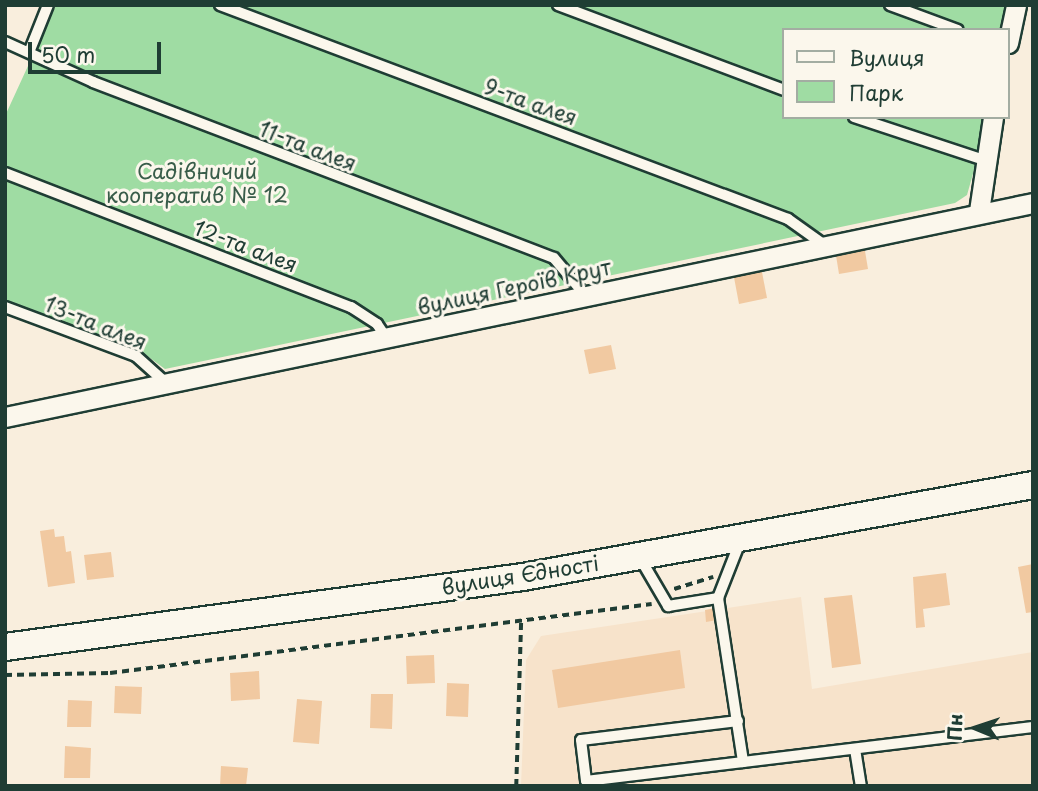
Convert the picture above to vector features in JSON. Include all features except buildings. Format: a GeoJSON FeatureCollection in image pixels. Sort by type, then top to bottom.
{"type":"FeatureCollection","features":[{"type":"Feature","properties":{"kind":"main road","name":"вулиця Єдності"},"geometry":{"type":"LineString","coordinates":[[5,647],[523,577],[638,554],[1033,485]]}},
{"type":"Feature","properties":{"kind":"street"},"geometry":{"type":"LineString","coordinates":[[1010,33],[1016,5]]}},
{"type":"Feature","properties":{"kind":"street"},"geometry":{"type":"LineString","coordinates":[[979,211],[984,160],[993,119]]}},
{"type":"Feature","properties":{"kind":"street","name":"вулиця Героїв Крут"},"geometry":{"type":"LineString","coordinates":[[5,416],[979,211],[1033,203]]}},
{"type":"Feature","properties":{"kind":"lane"},"geometry":{"type":"LineString","coordinates":[[30,50],[48,5]]}},
{"type":"Feature","properties":{"kind":"lane","name":"9-та алея"},"geometry":{"type":"LineString","coordinates":[[220,5],[788,219],[823,244]]}},
{"type":"Feature","properties":{"kind":"lane"},"geometry":{"type":"LineString","coordinates":[[558,5],[782,89]]}},
{"type":"Feature","properties":{"kind":"lane"},"geometry":{"type":"LineString","coordinates":[[890,5],[953,28]]}},
{"type":"Feature","properties":{"kind":"lane","name":"11-та алея"},"geometry":{"type":"LineString","coordinates":[[5,42],[30,50],[93,82],[554,258],[585,295]]}},
{"type":"Feature","properties":{"kind":"lane"},"geometry":{"type":"LineString","coordinates":[[860,119],[984,160]]}},
{"type":"Feature","properties":{"kind":"lane","name":"12-та алея"},"geometry":{"type":"LineString","coordinates":[[5,173],[351,307],[377,324],[386,337]]}},
{"type":"Feature","properties":{"kind":"lane","name":"13-та алея"},"geometry":{"type":"LineString","coordinates":[[5,307],[136,355],[166,383]]}},
{"type":"Feature","properties":{"kind":"lane"},"geometry":{"type":"LineString","coordinates":[[741,538],[718,598],[743,762]]}},
{"type":"Feature","properties":{"kind":"lane"},"geometry":{"type":"LineString","coordinates":[[638,554],[668,606],[718,598]]}},
{"type":"Feature","properties":{"kind":"lane"},"geometry":{"type":"LineString","coordinates":[[738,721],[581,740],[586,781],[1033,727]]}},
{"type":"Feature","properties":{"kind":"lane"},"geometry":{"type":"LineString","coordinates":[[855,749],[861,786]]}},
{"type":"Feature","properties":{"kind":"path"},"geometry":{"type":"LineString","coordinates":[[666,592],[718,575]]}},
{"type":"Feature","properties":{"kind":"path"},"geometry":{"type":"LineString","coordinates":[[5,675],[110,673],[654,604]]}},
{"type":"Feature","properties":{"kind":"path"},"geometry":{"type":"LineString","coordinates":[[516,786],[521,620]]}},
{"type":"Feature","properties":{"kind":"shaded area"},"geometry":{"type":"Polygon","coordinates":[[[801,597],[812,689],[1033,652],[1033,786],[521,786],[526,660],[541,636],[801,597]]]}},
{"type":"Feature","properties":{"kind":"green space","name":"Садівничий кооператив № 12"},"geometry":{"type":"Polygon","coordinates":[[[56,5],[1012,5],[1007,28],[782,28],[782,119],[988,119],[967,195],[955,203],[165,369],[139,350],[5,300],[5,116],[56,5]]]}}]}
